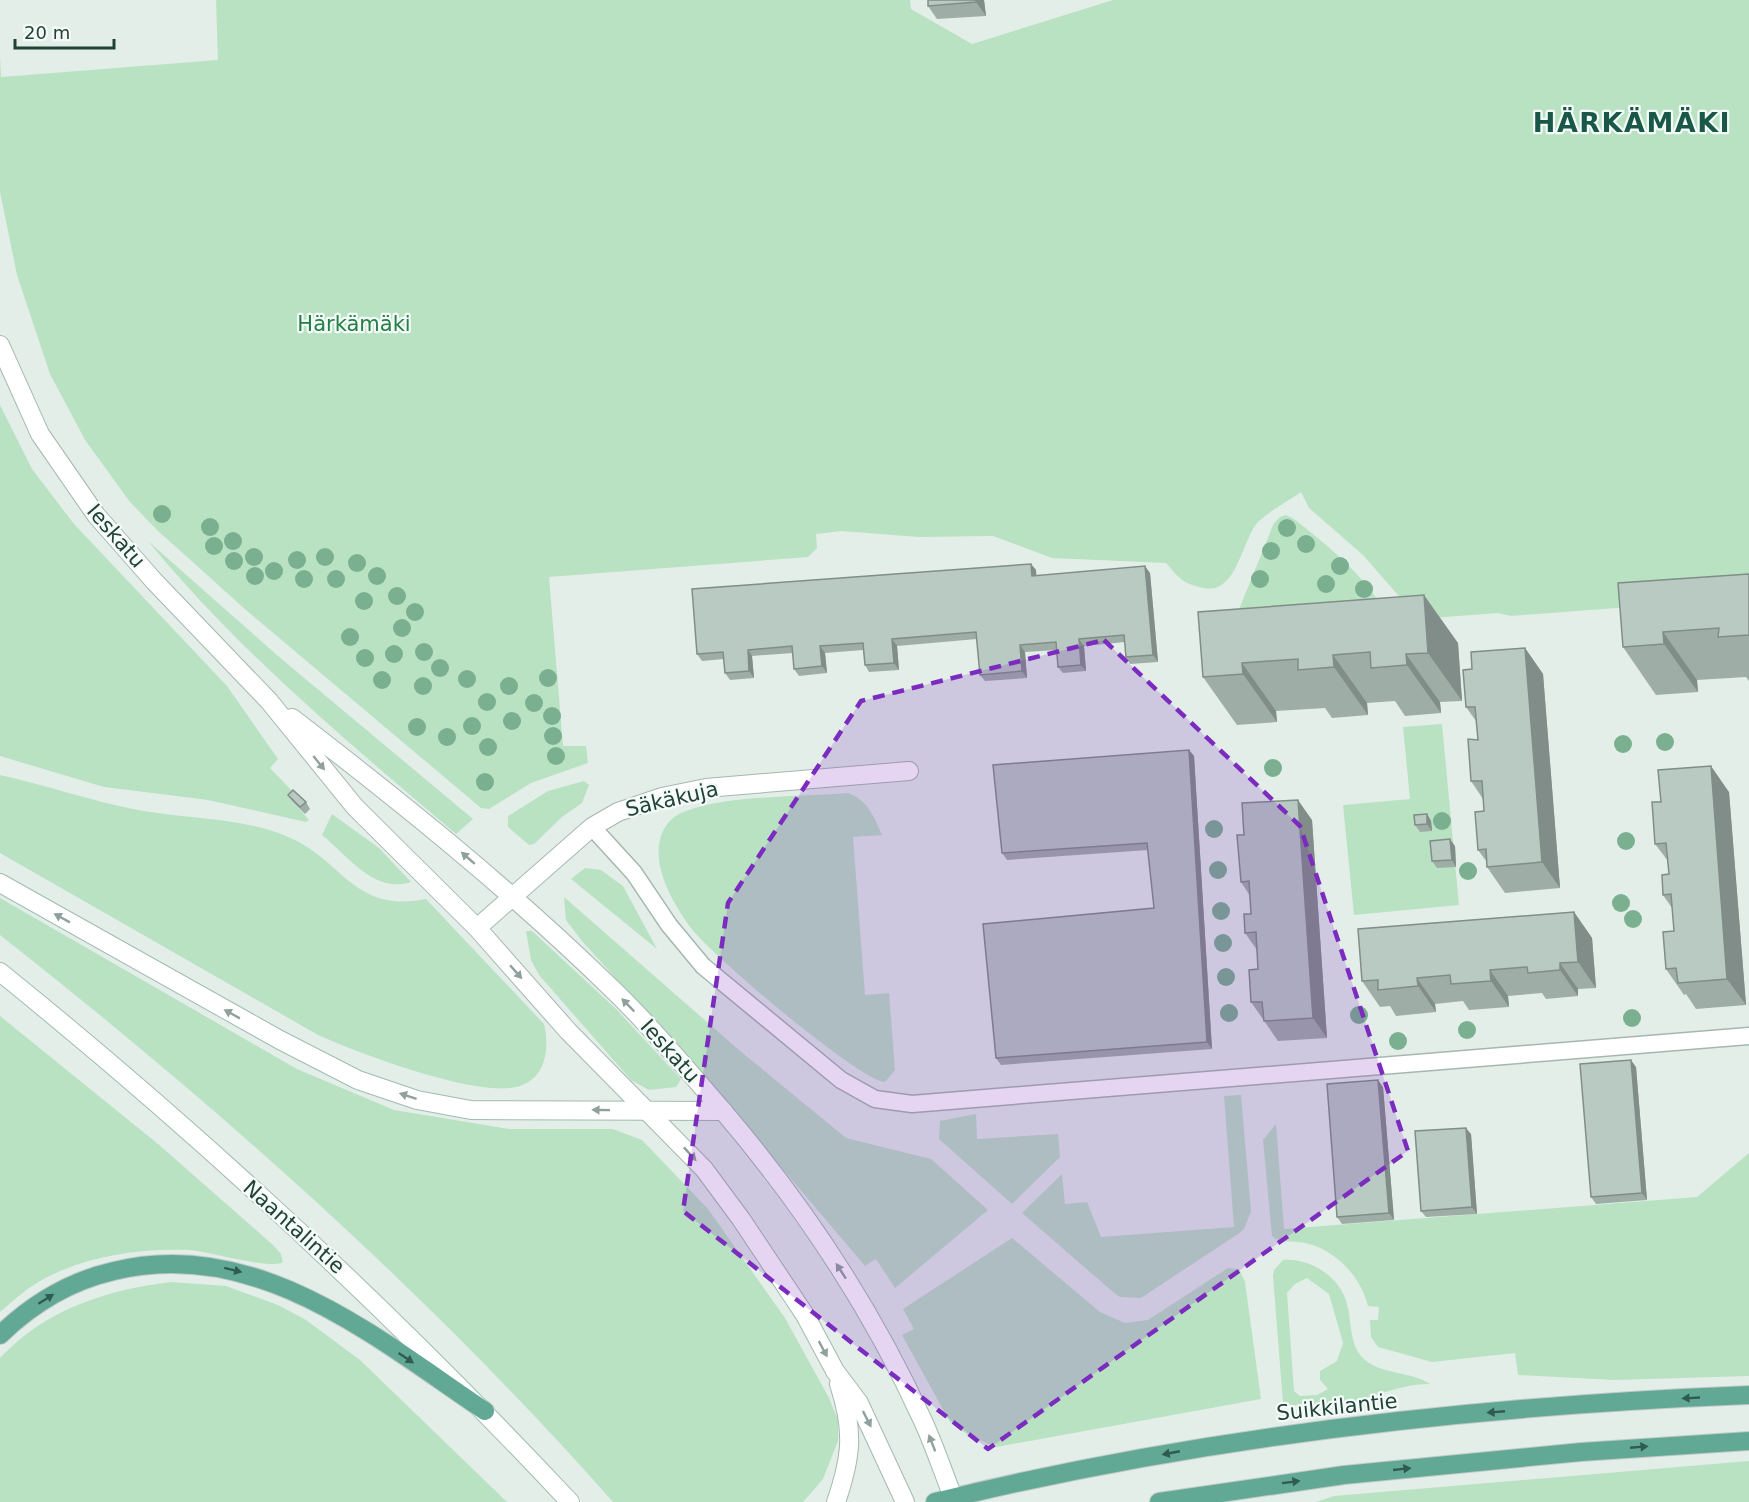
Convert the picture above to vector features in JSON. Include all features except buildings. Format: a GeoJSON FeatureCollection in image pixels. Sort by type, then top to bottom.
{"type":"FeatureCollection","features":[{"type":"Feature","properties":{"kind":"main road"},"geometry":{"type":"LineString","coordinates":[[0,1335],[32,1308],[86,1278],[154,1263],[217,1266],[256,1276],[350,1320],[485,1411]]}},
{"type":"Feature","properties":{"kind":"main road","name":"Suikkilantie"},"geometry":{"type":"LineString","coordinates":[[935,1502],[954,1500],[1022,1481],[1228,1442],[1335,1429],[1583,1405],[1749,1395]]}},
{"type":"Feature","properties":{"kind":"main road"},"geometry":{"type":"LineString","coordinates":[[1159,1502],[1344,1475],[1603,1450],[1749,1441]]}},
{"type":"Feature","properties":{"kind":"street","name":"Ieskatu"},"geometry":{"type":"LineString","coordinates":[[0,345],[36,425],[71,483],[154,581],[269,701],[355,807],[477,928],[568,1031],[650,1111],[704,1168],[741,1218],[805,1315],[835,1371],[859,1403],[905,1502]]}},
{"type":"Feature","properties":{"kind":"street","name":"Ieskatu"},"geometry":{"type":"LineString","coordinates":[[269,701],[419,817],[513,896],[608,984],[723,1111],[771,1169],[866,1310],[924,1422],[954,1500]]}},
{"type":"Feature","properties":{"kind":"street","name":"Säkäkuja"},"geometry":{"type":"LineString","coordinates":[[477,928],[592,827],[618,812],[662,797],[706,788],[909,771]]}},
{"type":"Feature","properties":{"kind":"street"},"geometry":{"type":"LineString","coordinates":[[0,883],[280,1040],[358,1080],[417,1100],[471,1110],[723,1111]]}},
{"type":"Feature","properties":{"kind":"street","name":"Naantalintie"},"geometry":{"type":"LineString","coordinates":[[0,972],[91,1045],[212,1151],[342,1270],[485,1411],[570,1502]]}},
{"type":"Feature","properties":{"kind":"street","name":"Ieskatu"},"geometry":{"type":"LineString","coordinates":[[835,1371],[849,1413],[850,1449],[848,1468],[836,1502]]}},
{"type":"Feature","properties":{"kind":"lane"},"geometry":{"type":"LineString","coordinates":[[592,827],[634,873],[669,925],[703,966],[841,1080],[875,1099],[912,1104],[1749,1036]]}},
{"type":"Feature","properties":{"kind":"highlighted area"},"geometry":{"type":"Polygon","coordinates":[[[1104,640],[1300,826],[1408,1151],[988,1449],[683,1211],[728,903],[861,701],[1104,640]]]}},
{"type":"Feature","properties":{"kind":"green space","name":"Härkämäki"},"geometry":{"type":"Polygon","coordinates":[[[216,0],[910,0],[911,9],[972,44],[1113,0],[1749,0],[1749,598],[1511,616],[1498,613],[1419,619],[1363,555],[1309,508],[1301,492],[1259,521],[1232,575],[1215,588],[1203,588],[1186,582],[1178,577],[1166,563],[1052,558],[993,536],[919,537],[841,531],[816,534],[817,548],[808,557],[549,577],[563,746],[586,746],[588,763],[531,783],[489,809],[481,808],[246,610],[157,530],[130,502],[85,440],[50,374],[17,275],[0,192],[0,56],[1,77],[218,60],[216,0]]]}},
{"type":"Feature","properties":{"kind":"green space"},"geometry":{"type":"Polygon","coordinates":[[[0,405],[32,469],[74,524],[227,686],[278,759],[270,768],[298,797],[293,802],[309,820],[306,822],[208,800],[104,787],[0,756],[0,405]]]}},
{"type":"Feature","properties":{"kind":"green space"},"geometry":{"type":"Polygon","coordinates":[[[1286,515],[1307,529],[1345,562],[1387,613],[1231,629],[1274,523],[1286,515]]]}},
{"type":"Feature","properties":{"kind":"green space"},"geometry":{"type":"Polygon","coordinates":[[[148,541],[278,656],[473,819],[456,834],[375,765],[257,658],[219,620],[148,541]]]}},
{"type":"Feature","properties":{"kind":"green space"},"geometry":{"type":"Polygon","coordinates":[[[1442,724],[1459,905],[1354,915],[1343,805],[1410,799],[1403,727],[1442,724]]]}},
{"type":"Feature","properties":{"kind":"green space"},"geometry":{"type":"Polygon","coordinates":[[[0,775],[138,810],[232,822],[268,830],[305,846],[364,891],[381,899],[401,902],[426,899],[544,1024],[546,1053],[540,1071],[534,1078],[516,1087],[473,1086],[417,1072],[318,1035],[0,853],[0,775]]]}},
{"type":"Feature","properties":{"kind":"green space"},"geometry":{"type":"Polygon","coordinates":[[[584,781],[589,785],[582,803],[562,817],[534,844],[529,845],[508,827],[508,816],[548,791],[584,781]]]}},
{"type":"Feature","properties":{"kind":"green space"},"geometry":{"type":"Polygon","coordinates":[[[848,793],[861,800],[873,816],[882,835],[853,837],[865,995],[889,993],[895,1070],[885,1082],[870,1076],[816,1039],[722,960],[681,914],[669,892],[660,867],[659,843],[663,831],[670,821],[686,811],[743,799],[848,793]]]}},
{"type":"Feature","properties":{"kind":"green space"},"geometry":{"type":"Polygon","coordinates":[[[332,814],[379,848],[411,882],[385,883],[362,871],[322,835],[332,814]]]}},
{"type":"Feature","properties":{"kind":"green space"},"geometry":{"type":"Polygon","coordinates":[[[585,868],[601,870],[623,886],[657,949],[571,879],[585,868]]]}},
{"type":"Feature","properties":{"kind":"green space"},"geometry":{"type":"Polygon","coordinates":[[[564,897],[739,1050],[846,1138],[931,1159],[988,1210],[895,1288],[876,1259],[865,1266],[710,1083],[582,941],[566,920],[564,897]]]}},
{"type":"Feature","properties":{"kind":"green space"},"geometry":{"type":"Polygon","coordinates":[[[0,898],[297,1069],[394,1110],[509,1129],[613,1129],[642,1140],[708,1209],[785,1318],[829,1398],[838,1420],[838,1441],[823,1479],[803,1502],[613,1502],[470,1349],[319,1205],[162,1067],[0,935],[0,898]]]}},
{"type":"Feature","properties":{"kind":"green space"},"geometry":{"type":"Polygon","coordinates":[[[526,931],[532,931],[616,1009],[681,1079],[676,1087],[649,1090],[631,1080],[539,975],[531,960],[526,931]]]}},
{"type":"Feature","properties":{"kind":"green space"},"geometry":{"type":"Polygon","coordinates":[[[0,1016],[158,1144],[273,1245],[281,1254],[283,1262],[266,1264],[188,1250],[148,1251],[107,1256],[49,1276],[28,1289],[0,1312],[0,1016]]]}},
{"type":"Feature","properties":{"kind":"green space"},"geometry":{"type":"Polygon","coordinates":[[[1241,1095],[1251,1211],[1244,1229],[1141,1298],[1120,1297],[1113,1292],[1022,1213],[1062,1174],[1065,1204],[1087,1202],[1101,1237],[1234,1227],[1224,1096],[1241,1095]]]}},
{"type":"Feature","properties":{"kind":"green space"},"geometry":{"type":"Polygon","coordinates":[[[976,1114],[977,1139],[1058,1134],[1060,1157],[1012,1204],[939,1139],[940,1121],[976,1114]]]}},
{"type":"Feature","properties":{"kind":"green space"},"geometry":{"type":"Polygon","coordinates":[[[1276,1124],[1284,1229],[1697,1197],[1749,1153],[1749,1376],[1614,1380],[1518,1375],[1515,1353],[1432,1362],[1378,1347],[1371,1337],[1370,1320],[1378,1320],[1379,1307],[1368,1306],[1358,1283],[1343,1264],[1323,1249],[1299,1242],[1281,1241],[1272,1236],[1263,1140],[1276,1124]]]}},
{"type":"Feature","properties":{"kind":"green space"},"geometry":{"type":"Polygon","coordinates":[[[1012,1238],[1100,1312],[1125,1323],[1148,1320],[1228,1268],[1239,1269],[1245,1282],[1261,1399],[996,1447],[968,1435],[950,1422],[902,1335],[914,1329],[903,1309],[1012,1238]]]}},
{"type":"Feature","properties":{"kind":"green space"},"geometry":{"type":"Polygon","coordinates":[[[1283,1260],[1301,1261],[1318,1268],[1342,1291],[1347,1303],[1353,1340],[1357,1351],[1365,1360],[1380,1368],[1430,1384],[1403,1387],[1352,1402],[1325,1407],[1283,1403],[1274,1270],[1283,1260]],[[1307,1278],[1295,1284],[1287,1293],[1294,1391],[1300,1396],[1317,1395],[1328,1389],[1320,1380],[1320,1371],[1337,1361],[1343,1343],[1329,1294],[1307,1278]]]}},
{"type":"Feature","properties":{"kind":"green space"},"geometry":{"type":"Polygon","coordinates":[[[171,1282],[226,1286],[278,1305],[306,1320],[360,1360],[507,1502],[0,1502],[0,1358],[37,1327],[78,1305],[123,1290],[171,1282]]]}},
{"type":"Feature","properties":{"kind":"green space"},"geometry":{"type":"Polygon","coordinates":[[[1749,1461],[1749,1502],[1316,1502],[1334,1496],[1749,1461]]]}},
{"type":"Feature","properties":{"kind":"district","name":"HÄRKÄMÄKI"},"geometry":{"type":"Point","coordinates":[1632,123]}}]}
